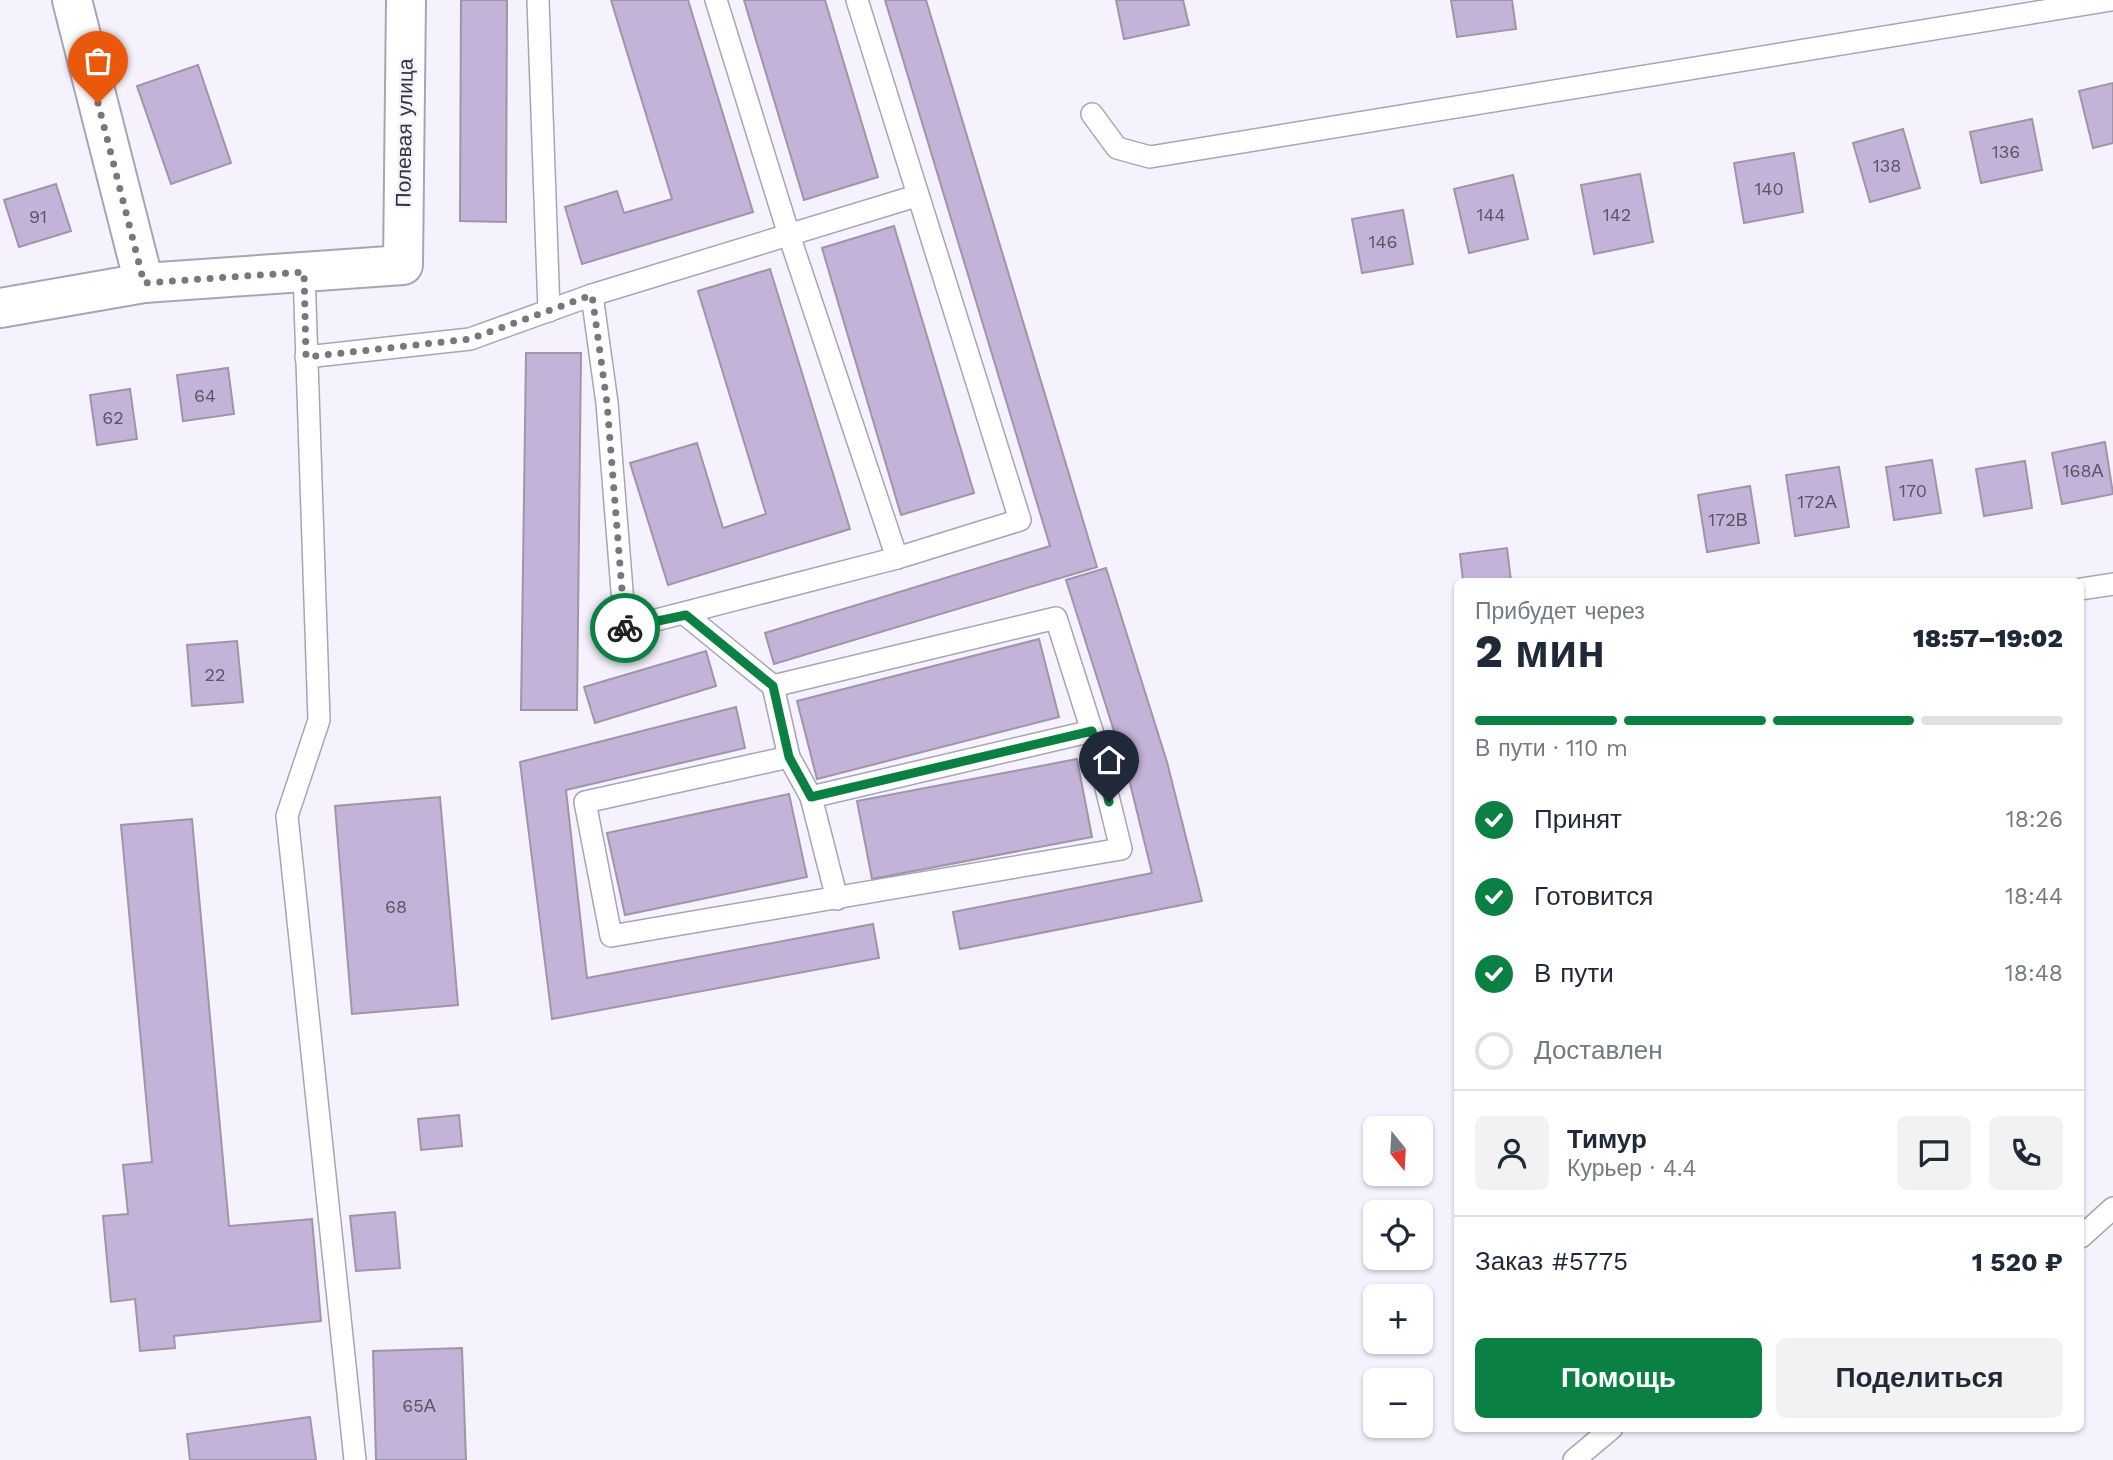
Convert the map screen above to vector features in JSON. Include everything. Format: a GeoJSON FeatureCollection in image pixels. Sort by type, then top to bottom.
{"type":"FeatureCollection","features":[{"type":"Feature","properties":{"kind":"street"},"geometry":{"type":"LineString","coordinates":[[72,0],[144,283]]}},
{"type":"Feature","properties":{"kind":"street","name":"Полевая улица"},"geometry":{"type":"LineString","coordinates":[[304,272],[403,265],[406,0]]}},
{"type":"Feature","properties":{"kind":"street"},"geometry":{"type":"LineString","coordinates":[[0,308],[144,283],[304,272]]}},
{"type":"Feature","properties":{"kind":"lane"},"geometry":{"type":"LineString","coordinates":[[538,0],[548,311]]}},
{"type":"Feature","properties":{"kind":"lane"},"geometry":{"type":"LineString","coordinates":[[716,0],[789,235],[897,558]]}},
{"type":"Feature","properties":{"kind":"lane"},"geometry":{"type":"LineString","coordinates":[[592,295],[607,403],[625,628],[686,615],[897,558],[1020,520],[916,196],[857,0]]}},
{"type":"Feature","properties":{"kind":"lane"},"geometry":{"type":"LineString","coordinates":[[1092,114],[1117,148],[1150,157],[2111,0]]}},
{"type":"Feature","properties":{"kind":"lane"},"geometry":{"type":"LineString","coordinates":[[306,357],[470,339],[592,295],[916,196]]}},
{"type":"Feature","properties":{"kind":"lane"},"geometry":{"type":"LineString","coordinates":[[304,272],[319,720],[287,816],[355,1460]]}},
{"type":"Feature","properties":{"kind":"lane"},"geometry":{"type":"LineString","coordinates":[[2084,589],[2113,584]]}},
{"type":"Feature","properties":{"kind":"lane"},"geometry":{"type":"LineString","coordinates":[[686,615],[773,686],[789,757],[811,797],[836,899]]}},
{"type":"Feature","properties":{"kind":"lane"},"geometry":{"type":"LineString","coordinates":[[773,686],[1056,618],[1092,731],[1121,849],[611,936],[585,802],[789,757]]}},
{"type":"Feature","properties":{"kind":"lane"},"geometry":{"type":"LineString","coordinates":[[811,797],[1092,731]]}},
{"type":"Feature","properties":{"kind":"lane"},"geometry":{"type":"LineString","coordinates":[[2084,1234],[2113,1208]]}},
{"type":"Feature","properties":{"kind":"lane"},"geometry":{"type":"LineString","coordinates":[[1574,1460],[1607,1432]]}},
{"type":"Feature","properties":{"kind":"building"},"geometry":{"type":"Polygon","coordinates":[[[461,0],[507,0],[506,222],[460,221],[461,0]]]}},
{"type":"Feature","properties":{"kind":"building"},"geometry":{"type":"Polygon","coordinates":[[[611,0],[688,0],[753,212],[582,264],[565,207],[617,191],[624,213],[672,199],[611,0]]]}},
{"type":"Feature","properties":{"kind":"building"},"geometry":{"type":"Polygon","coordinates":[[[744,0],[825,0],[878,177],[804,200],[744,0]]]}},
{"type":"Feature","properties":{"kind":"building"},"geometry":{"type":"Polygon","coordinates":[[[885,0],[926,0],[1097,567],[774,664],[765,633],[1050,546],[885,0]]]}},
{"type":"Feature","properties":{"kind":"building"},"geometry":{"type":"Polygon","coordinates":[[[1116,0],[1183,0],[1189,25],[1124,39],[1116,0]]]}},
{"type":"Feature","properties":{"kind":"building"},"geometry":{"type":"Polygon","coordinates":[[[1451,0],[1512,0],[1516,29],[1457,37],[1451,0]]]}},
{"type":"Feature","properties":{"kind":"building"},"geometry":{"type":"Polygon","coordinates":[[[198,65],[231,163],[171,184],[137,86],[198,65]]]}},
{"type":"Feature","properties":{"kind":"building"},"geometry":{"type":"Polygon","coordinates":[[[2113,83],[2113,143],[2093,148],[2079,91],[2113,83]]]}},
{"type":"Feature","properties":{"kind":"building"},"geometry":{"type":"Polygon","coordinates":[[[2032,119],[2042,170],[1981,183],[1970,132],[2032,119]]]}},
{"type":"Feature","properties":{"kind":"building"},"geometry":{"type":"Polygon","coordinates":[[[1903,129],[1920,188],[1870,202],[1853,143],[1903,129]]]}},
{"type":"Feature","properties":{"kind":"building"},"geometry":{"type":"Polygon","coordinates":[[[1794,153],[1803,212],[1744,223],[1734,163],[1794,153]]]}},
{"type":"Feature","properties":{"kind":"building"},"geometry":{"type":"Polygon","coordinates":[[[1640,174],[1653,242],[1594,254],[1581,185],[1640,174]]]}},
{"type":"Feature","properties":{"kind":"building"},"geometry":{"type":"Polygon","coordinates":[[[1513,175],[1528,239],[1469,253],[1454,189],[1513,175]]]}},
{"type":"Feature","properties":{"kind":"building"},"geometry":{"type":"Polygon","coordinates":[[[56,184],[71,231],[19,247],[4,200],[56,184]]]}},
{"type":"Feature","properties":{"kind":"building"},"geometry":{"type":"Polygon","coordinates":[[[1403,210],[1413,264],[1362,273],[1352,219],[1403,210]]]}},
{"type":"Feature","properties":{"kind":"building"},"geometry":{"type":"Polygon","coordinates":[[[894,226],[974,493],[901,515],[822,248],[894,226]]]}},
{"type":"Feature","properties":{"kind":"building"},"geometry":{"type":"Polygon","coordinates":[[[770,269],[850,529],[668,585],[630,463],[697,443],[723,528],[766,514],[698,291],[770,269]]]}},
{"type":"Feature","properties":{"kind":"building"},"geometry":{"type":"Polygon","coordinates":[[[526,353],[581,353],[577,710],[521,710],[526,353]]]}},
{"type":"Feature","properties":{"kind":"building"},"geometry":{"type":"Polygon","coordinates":[[[228,368],[234,414],[183,421],[177,375],[228,368]]]}},
{"type":"Feature","properties":{"kind":"building"},"geometry":{"type":"Polygon","coordinates":[[[130,389],[137,439],[97,445],[90,395],[130,389]]]}},
{"type":"Feature","properties":{"kind":"building"},"geometry":{"type":"Polygon","coordinates":[[[2105,442],[2113,494],[2062,504],[2052,453],[2105,442]]]}},
{"type":"Feature","properties":{"kind":"building"},"geometry":{"type":"Polygon","coordinates":[[[1932,460],[1941,513],[1894,520],[1886,467],[1932,460]]]}},
{"type":"Feature","properties":{"kind":"building"},"geometry":{"type":"Polygon","coordinates":[[[2025,461],[2032,508],[1984,516],[1976,469],[2025,461]]]}},
{"type":"Feature","properties":{"kind":"building"},"geometry":{"type":"Polygon","coordinates":[[[1839,467],[1849,527],[1795,536],[1786,475],[1839,467]]]}},
{"type":"Feature","properties":{"kind":"building"},"geometry":{"type":"Polygon","coordinates":[[[1750,486],[1759,543],[1707,552],[1698,495],[1750,486]]]}},
{"type":"Feature","properties":{"kind":"building"},"geometry":{"type":"Polygon","coordinates":[[[1507,548],[1511,578],[1463,578],[1460,554],[1507,548]]]}},
{"type":"Feature","properties":{"kind":"building"},"geometry":{"type":"Polygon","coordinates":[[[1106,568],[1167,762],[1202,901],[960,949],[953,912],[1152,873],[1128,775],[1066,580],[1106,568]]]}},
{"type":"Feature","properties":{"kind":"building"},"geometry":{"type":"Polygon","coordinates":[[[1039,639],[1059,717],[817,779],[797,701],[1039,639]]]}},
{"type":"Feature","properties":{"kind":"building"},"geometry":{"type":"Polygon","coordinates":[[[237,641],[243,702],[192,706],[187,645],[237,641]]]}},
{"type":"Feature","properties":{"kind":"building"},"geometry":{"type":"Polygon","coordinates":[[[706,651],[716,686],[595,723],[584,687],[706,651]]]}},
{"type":"Feature","properties":{"kind":"building"},"geometry":{"type":"Polygon","coordinates":[[[736,707],[745,748],[566,790],[587,978],[873,924],[879,958],[552,1019],[520,762],[736,707]]]}},
{"type":"Feature","properties":{"kind":"building"},"geometry":{"type":"Polygon","coordinates":[[[1077,759],[1092,837],[872,879],[857,801],[1077,759]]]}},
{"type":"Feature","properties":{"kind":"building"},"geometry":{"type":"Polygon","coordinates":[[[789,794],[807,877],[625,915],[607,833],[789,794]]]}},
{"type":"Feature","properties":{"kind":"building"},"geometry":{"type":"Polygon","coordinates":[[[440,797],[458,1005],[352,1014],[335,806],[440,797]]]}},
{"type":"Feature","properties":{"kind":"building"},"geometry":{"type":"Polygon","coordinates":[[[192,819],[229,1226],[312,1219],[321,1321],[174,1336],[175,1348],[140,1351],[135,1299],[111,1302],[103,1216],[128,1214],[123,1165],[152,1162],[121,825],[192,819]]]}},
{"type":"Feature","properties":{"kind":"building"},"geometry":{"type":"Polygon","coordinates":[[[459,1115],[462,1146],[421,1150],[418,1119],[459,1115]]]}},
{"type":"Feature","properties":{"kind":"building"},"geometry":{"type":"Polygon","coordinates":[[[395,1212],[400,1268],[356,1271],[350,1216],[395,1212]]]}},
{"type":"Feature","properties":{"kind":"building"},"geometry":{"type":"Polygon","coordinates":[[[462,1348],[466,1460],[376,1460],[373,1351],[462,1348]]]}},
{"type":"Feature","properties":{"kind":"building"},"geometry":{"type":"Polygon","coordinates":[[[310,1417],[316,1460],[190,1460],[187,1434],[310,1417]]]}},
{"type":"Feature","properties":{"kind":"way so far"},"geometry":{"type":"LineString","coordinates":[[98,103],[144,283],[304,272],[306,357],[470,339],[592,295],[607,403],[625,628]]}},
{"type":"Feature","properties":{"kind":"route"},"geometry":{"type":"LineString","coordinates":[[625,628],[686,615],[773,686],[789,757],[811,797],[1092,731],[1109,802]]}}]}
